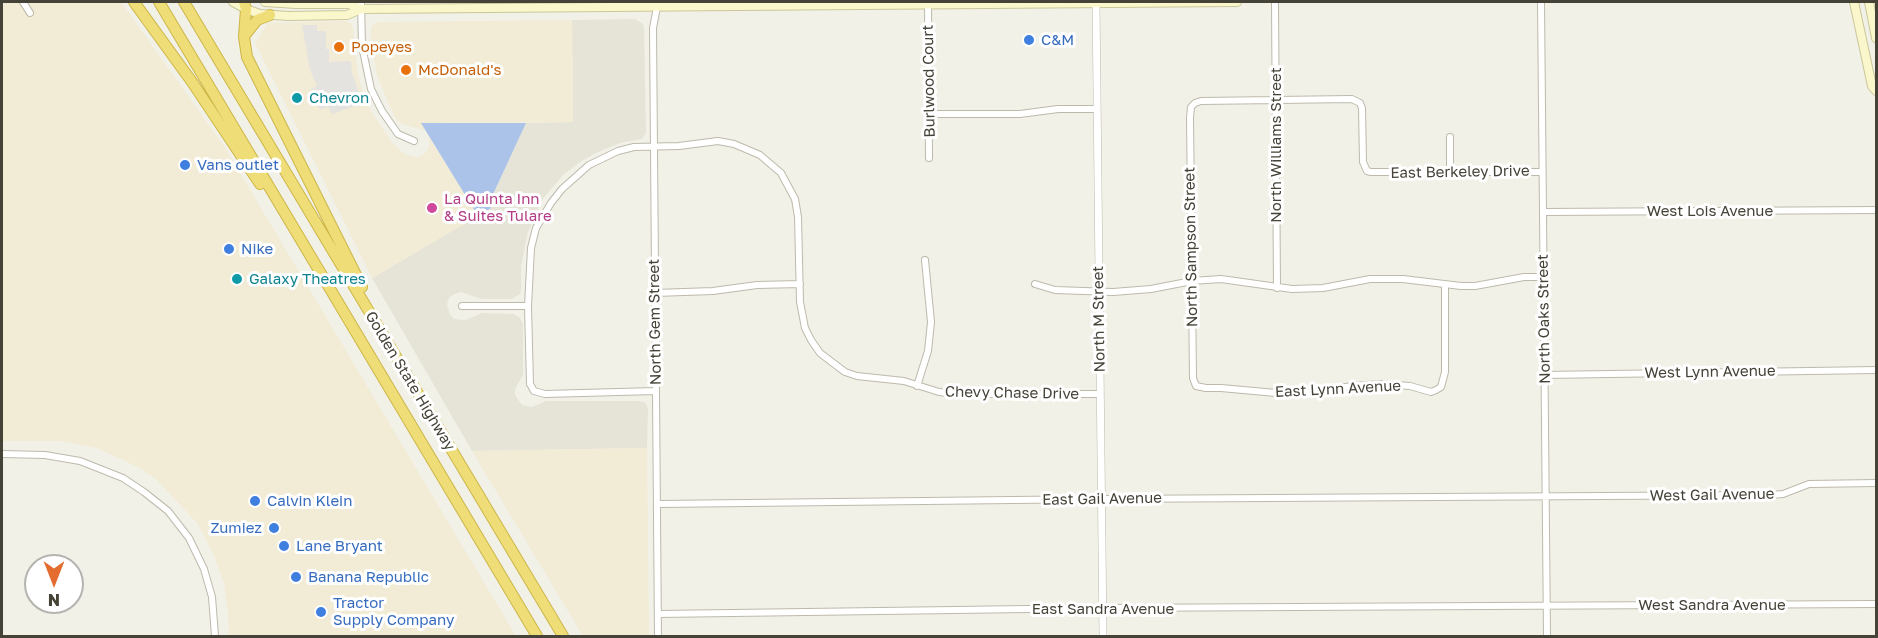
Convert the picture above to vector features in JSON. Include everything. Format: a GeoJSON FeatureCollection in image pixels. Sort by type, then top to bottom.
{"type":"FeatureCollection","features":[{"type":"Feature","properties":{"kind":"highway"},"geometry":{"type":"LineString","coordinates":[[134,2],[192,82],[266,194],[284,212]]}},
{"type":"Feature","properties":{"kind":"highway","name":"Golden State Highway"},"geometry":{"type":"LineString","coordinates":[[159,2],[537,636]]}},
{"type":"Feature","properties":{"kind":"highway","name":"Golden State Highway"},"geometry":{"type":"LineString","coordinates":[[184,2],[563,636]]}},
{"type":"Feature","properties":{"kind":"highway"},"geometry":{"type":"LineString","coordinates":[[245,5],[245,50],[251,65],[358,279],[376,323]]}},
{"type":"Feature","properties":{"kind":"highway"},"geometry":{"type":"LineString","coordinates":[[244,38],[252,23],[270,15]]}},
{"type":"Feature","properties":{"kind":"main road"},"geometry":{"type":"LineString","coordinates":[[233,2],[270,15],[347,15],[362,5]]}},
{"type":"Feature","properties":{"kind":"main road"},"geometry":{"type":"LineString","coordinates":[[265,2],[657,7],[834,3],[1237,2]]}},
{"type":"Feature","properties":{"kind":"main road"},"geometry":{"type":"LineString","coordinates":[[1854,2],[1872,86],[1876,91]]}},
{"type":"Feature","properties":{"kind":"main road"},"geometry":{"type":"LineString","coordinates":[[1869,2],[1876,38]]}},
{"type":"Feature","properties":{"kind":"street"},"geometry":{"type":"LineString","coordinates":[[23,2],[30,13]]}},
{"type":"Feature","properties":{"kind":"street","name":"North M Street"},"geometry":{"type":"LineString","coordinates":[[1096,2],[1102,636]]}},
{"type":"Feature","properties":{"kind":"street","name":"North Williams Street"},"geometry":{"type":"LineString","coordinates":[[1275,2],[1277,288]]}},
{"type":"Feature","properties":{"kind":"street","name":"North Oaks Street"},"geometry":{"type":"LineString","coordinates":[[1541,2],[1547,636]]}},
{"type":"Feature","properties":{"kind":"street","name":"Burlwood Court"},"geometry":{"type":"LineString","coordinates":[[928,4],[929,158]]}},
{"type":"Feature","properties":{"kind":"street"},"geometry":{"type":"LineString","coordinates":[[362,5],[362,46],[371,89],[382,111],[398,134],[414,141]]}},
{"type":"Feature","properties":{"kind":"street","name":"North Gem Street"},"geometry":{"type":"LineString","coordinates":[[657,7],[653,28],[658,636]]}},
{"type":"Feature","properties":{"kind":"street","name":"East Berkeley Drive"},"geometry":{"type":"LineString","coordinates":[[1191,107],[1201,101],[1357,100],[1362,108],[1363,162],[1367,171],[1376,174],[1542,171]]}},
{"type":"Feature","properties":{"kind":"street","name":"North Sampson Street"},"geometry":{"type":"LineString","coordinates":[[1191,107],[1193,378],[1196,386]]}},
{"type":"Feature","properties":{"kind":"street"},"geometry":{"type":"LineString","coordinates":[[929,114],[1020,114],[1058,109],[1097,109]]}},
{"type":"Feature","properties":{"kind":"street"},"geometry":{"type":"LineString","coordinates":[[1450,137],[1450,172]]}},
{"type":"Feature","properties":{"kind":"street","name":"Chevy Chase Drive"},"geometry":{"type":"LineString","coordinates":[[656,391],[545,394],[534,391],[530,384],[528,306],[531,248],[536,228],[551,203],[562,189],[589,165],[618,151],[634,147],[679,146],[718,141],[748,148],[771,163],[781,173],[795,199],[798,217],[800,302],[806,328],[820,353],[844,372],[857,376],[904,381],[939,392],[956,394],[1100,394]]}},
{"type":"Feature","properties":{"kind":"street","name":"West Lois Avenue"},"geometry":{"type":"LineString","coordinates":[[1543,212],[1876,210]]}},
{"type":"Feature","properties":{"kind":"street"},"geometry":{"type":"LineString","coordinates":[[917,386],[928,351],[931,322],[925,260]]}},
{"type":"Feature","properties":{"kind":"street"},"geometry":{"type":"LineString","coordinates":[[1035,284],[1055,290],[1099,291],[1151,289],[1192,281],[1221,279],[1292,289],[1323,288],[1356,281],[1387,278],[1445,285],[1475,285],[1543,277]]}},
{"type":"Feature","properties":{"kind":"street"},"geometry":{"type":"LineString","coordinates":[[655,293],[800,284]]}},
{"type":"Feature","properties":{"kind":"street","name":"East Lynn Avenue"},"geometry":{"type":"LineString","coordinates":[[1196,386],[1276,393],[1310,392],[1382,384],[1410,386],[1431,392],[1442,387],[1445,372],[1445,285]]}},
{"type":"Feature","properties":{"kind":"street"},"geometry":{"type":"LineString","coordinates":[[462,306],[528,306]]}},
{"type":"Feature","properties":{"kind":"street","name":"West Lynn Avenue"},"geometry":{"type":"LineString","coordinates":[[1544,375],[1876,370]]}},
{"type":"Feature","properties":{"kind":"street"},"geometry":{"type":"LineString","coordinates":[[2,454],[45,455],[80,461],[123,478],[159,503],[184,531],[201,563],[212,597],[214,636]]}},
{"type":"Feature","properties":{"kind":"street","name":"West Gail Avenue"},"geometry":{"type":"LineString","coordinates":[[1546,496],[1770,495],[1783,494],[1809,484],[1876,483]]}},
{"type":"Feature","properties":{"kind":"street","name":"East Gail Avenue"},"geometry":{"type":"LineString","coordinates":[[658,504],[1546,496]]}},
{"type":"Feature","properties":{"kind":"street","name":"West Sandra Avenue"},"geometry":{"type":"LineString","coordinates":[[1547,606],[1876,604]]}},
{"type":"Feature","properties":{"kind":"street","name":"East Sandra Avenue"},"geometry":{"type":"LineString","coordinates":[[658,614],[1102,608],[1547,606]]}},
{"type":"Feature","properties":{"kind":"shaded area"},"geometry":{"type":"Polygon","coordinates":[[[2,2],[121,2],[224,146],[516,636],[229,636],[224,583],[213,553],[197,523],[156,479],[138,467],[97,448],[61,441],[2,441],[2,2]]]}},
{"type":"Feature","properties":{"kind":"shaded area"},"geometry":{"type":"Polygon","coordinates":[[[635,19],[643,24],[644,28],[646,133],[642,139],[620,143],[580,162],[563,175],[542,200],[528,232],[521,266],[520,294],[512,299],[482,299],[461,292],[449,298],[447,304],[450,315],[454,319],[466,320],[482,313],[514,314],[520,318],[523,324],[523,375],[515,389],[515,395],[522,405],[532,407],[546,401],[639,401],[646,403],[648,409],[647,448],[472,451],[372,278],[491,208],[489,203],[526,123],[573,122],[572,20],[635,19]]]}},
{"type":"Feature","properties":{"kind":"shaded area"},"geometry":{"type":"Polygon","coordinates":[[[572,20],[573,122],[422,123],[425,130],[401,124],[397,120],[377,75],[371,29],[377,22],[572,20]]]}},
{"type":"Feature","properties":{"kind":"shaded area"},"geometry":{"type":"Polygon","coordinates":[[[346,21],[353,28],[358,75],[364,96],[393,144],[406,155],[418,158],[427,152],[429,137],[478,216],[372,278],[255,43],[268,23],[346,21]]]}},
{"type":"Feature","properties":{"kind":"shaded area"},"geometry":{"type":"Polygon","coordinates":[[[302,25],[317,25],[317,31],[326,31],[329,62],[351,61],[352,73],[363,103],[332,114],[328,107],[320,110],[310,90],[317,86],[310,70],[302,25]]]}},
{"type":"Feature","properties":{"kind":"shaded area"},"geometry":{"type":"Polygon","coordinates":[[[647,448],[649,636],[583,636],[472,451],[647,448]]]}},
{"type":"Feature","properties":{"kind":"water"},"geometry":{"type":"Polygon","coordinates":[[[421,123],[526,123],[489,203],[491,208],[478,216],[421,123]]]}},
{"type":"Feature","properties":{"kind":"place","name":"C&M"},"geometry":{"type":"Point","coordinates":[1029,40]}},
{"type":"Feature","properties":{"kind":"place","name":"Popeyes"},"geometry":{"type":"Point","coordinates":[339,47]}},
{"type":"Feature","properties":{"kind":"place","name":"McDonald's"},"geometry":{"type":"Point","coordinates":[406,70]}},
{"type":"Feature","properties":{"kind":"place","name":"Chevron"},"geometry":{"type":"Point","coordinates":[297,98]}},
{"type":"Feature","properties":{"kind":"place","name":"Vans outlet"},"geometry":{"type":"Point","coordinates":[185,165]}},
{"type":"Feature","properties":{"kind":"place","name":"La Quinta Inn & Suites Tulare"},"geometry":{"type":"Point","coordinates":[432,208]}},
{"type":"Feature","properties":{"kind":"place","name":"Nike"},"geometry":{"type":"Point","coordinates":[229,249]}},
{"type":"Feature","properties":{"kind":"place","name":"Galaxy Theatres"},"geometry":{"type":"Point","coordinates":[237,279]}},
{"type":"Feature","properties":{"kind":"place","name":"Calvin Klein"},"geometry":{"type":"Point","coordinates":[255,501]}},
{"type":"Feature","properties":{"kind":"place","name":"Zumiez"},"geometry":{"type":"Point","coordinates":[274,528]}},
{"type":"Feature","properties":{"kind":"place","name":"Lane Bryant"},"geometry":{"type":"Point","coordinates":[284,546]}},
{"type":"Feature","properties":{"kind":"place","name":"Banana Republic"},"geometry":{"type":"Point","coordinates":[296,577]}},
{"type":"Feature","properties":{"kind":"place","name":"Tractor Supply Company"},"geometry":{"type":"Point","coordinates":[321,612]}}]}
